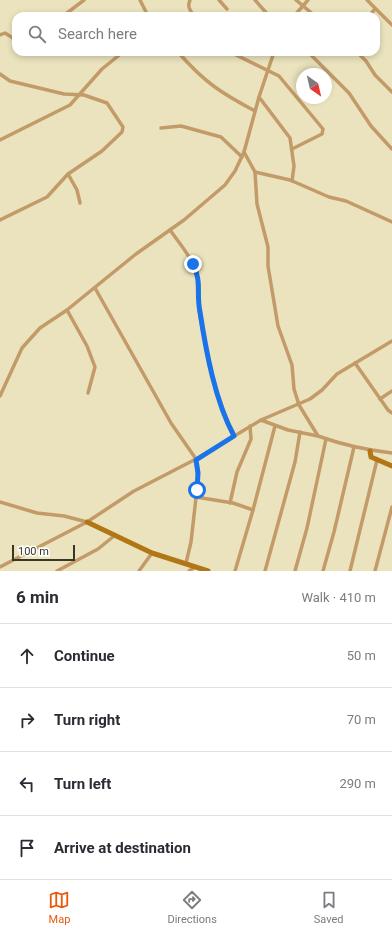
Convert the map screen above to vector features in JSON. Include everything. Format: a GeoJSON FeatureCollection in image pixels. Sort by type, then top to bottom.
{"type":"FeatureCollection","features":[{"type":"Feature","properties":{"kind":"street"},"geometry":{"type":"LineString","coordinates":[[68,12],[84,0]]}},
{"type":"Feature","properties":{"kind":"street"},"geometry":{"type":"LineString","coordinates":[[140,0],[146,12]]}},
{"type":"Feature","properties":{"kind":"street"},"geometry":{"type":"LineString","coordinates":[[190,0],[188,5],[191,12]]}},
{"type":"Feature","properties":{"kind":"street"},"geometry":{"type":"LineString","coordinates":[[219,0],[227,9]]}},
{"type":"Feature","properties":{"kind":"street"},"geometry":{"type":"LineString","coordinates":[[255,0],[266,12]]}},
{"type":"Feature","properties":{"kind":"street"},"geometry":{"type":"LineString","coordinates":[[296,0],[311,12]]}},
{"type":"Feature","properties":{"kind":"street"},"geometry":{"type":"LineString","coordinates":[[297,12],[308,0]]}},
{"type":"Feature","properties":{"kind":"street"},"geometry":{"type":"LineString","coordinates":[[367,0],[378,12]]}},
{"type":"Feature","properties":{"kind":"street"},"geometry":{"type":"LineString","coordinates":[[380,14],[392,25]]}},
{"type":"Feature","properties":{"kind":"street"},"geometry":{"type":"LineString","coordinates":[[0,35],[5,33],[12,37]]}},
{"type":"Feature","properties":{"kind":"street"},"geometry":{"type":"LineString","coordinates":[[0,140],[70,105],[102,69],[119,56]]}},
{"type":"Feature","properties":{"kind":"street"},"geometry":{"type":"LineString","coordinates":[[181,56],[198,75],[210,85],[255,111]]}},
{"type":"Feature","properties":{"kind":"street"},"geometry":{"type":"LineString","coordinates":[[238,56],[269,71],[284,81],[322,129],[322,134],[292,149]]}},
{"type":"Feature","properties":{"kind":"street"},"geometry":{"type":"LineString","coordinates":[[0,396],[18,356],[28,339],[40,328],[67,310],[95,288],[136,254],[170,230],[225,185],[244,152],[255,111],[273,56]]}},
{"type":"Feature","properties":{"kind":"street"},"geometry":{"type":"LineString","coordinates":[[312,56],[349,93],[371,126],[392,149]]}},
{"type":"Feature","properties":{"kind":"street"},"geometry":{"type":"LineString","coordinates":[[361,56],[375,75],[392,92]]}},
{"type":"Feature","properties":{"kind":"street"},"geometry":{"type":"LineString","coordinates":[[0,220],[47,197],[68,174],[102,151],[123,130],[109,105],[79,95],[40,88],[10,80],[1,75]]}},
{"type":"Feature","properties":{"kind":"street"},"geometry":{"type":"LineString","coordinates":[[259,98],[290,138],[294,166],[292,181]]}},
{"type":"Feature","properties":{"kind":"street"},"geometry":{"type":"LineString","coordinates":[[161,128],[181,126],[221,137],[242,157]]}},
{"type":"Feature","properties":{"kind":"street"},"geometry":{"type":"LineString","coordinates":[[244,152],[255,172],[257,204],[268,247],[268,270],[278,326],[292,365],[294,389],[299,405],[318,436]]}},
{"type":"Feature","properties":{"kind":"street"},"geometry":{"type":"LineString","coordinates":[[255,172],[292,181],[329,197],[350,202],[392,222]]}},
{"type":"Feature","properties":{"kind":"street"},"geometry":{"type":"LineString","coordinates":[[68,174],[77,190],[80,203]]}},
{"type":"Feature","properties":{"kind":"street"},"geometry":{"type":"LineString","coordinates":[[170,230],[193,264],[198,275],[199,310],[211,367],[224,414],[234,436]]}},
{"type":"Feature","properties":{"kind":"street"},"geometry":{"type":"LineString","coordinates":[[95,288],[171,423],[196,460],[198,473],[196,497],[186,563]]}},
{"type":"Feature","properties":{"kind":"street"},"geometry":{"type":"LineString","coordinates":[[67,310],[88,346],[95,367],[88,393]]}},
{"type":"Feature","properties":{"kind":"street"},"geometry":{"type":"LineString","coordinates":[[0,567],[87,522],[134,490],[196,460],[261,420],[299,405],[318,393],[337,374],[392,341]]}},
{"type":"Feature","properties":{"kind":"street"},"geometry":{"type":"LineString","coordinates":[[354,363],[388,410],[392,413]]}},
{"type":"Feature","properties":{"kind":"street"},"geometry":{"type":"LineString","coordinates":[[380,399],[392,392]]}},
{"type":"Feature","properties":{"kind":"street"},"geometry":{"type":"LineString","coordinates":[[261,420],[275,426],[318,436],[354,447],[370,451],[392,453]]}},
{"type":"Feature","properties":{"kind":"street"},"geometry":{"type":"LineString","coordinates":[[230,503],[236,478],[251,440],[250,426]]}},
{"type":"Feature","properties":{"kind":"street"},"geometry":{"type":"LineString","coordinates":[[235,571],[275,426]]}},
{"type":"Feature","properties":{"kind":"street"},"geometry":{"type":"LineString","coordinates":[[265,571],[295,462],[300,432]]}},
{"type":"Feature","properties":{"kind":"street"},"geometry":{"type":"LineString","coordinates":[[295,571],[307,528],[326,439]]}},
{"type":"Feature","properties":{"kind":"street"},"geometry":{"type":"LineString","coordinates":[[323,571],[334,532],[354,447]]}},
{"type":"Feature","properties":{"kind":"street"},"geometry":{"type":"LineString","coordinates":[[370,451],[371,457],[392,466]]}},
{"type":"Feature","properties":{"kind":"street"},"geometry":{"type":"LineString","coordinates":[[350,571],[377,460]]}},
{"type":"Feature","properties":{"kind":"street"},"geometry":{"type":"LineString","coordinates":[[196,497],[230,503],[253,510]]}},
{"type":"Feature","properties":{"kind":"street"},"geometry":{"type":"LineString","coordinates":[[0,502],[37,513],[64,516],[87,522],[152,553],[208,571]]}},
{"type":"Feature","properties":{"kind":"street"},"geometry":{"type":"LineString","coordinates":[[375,571],[392,507]]}},
{"type":"Feature","properties":{"kind":"street"},"geometry":{"type":"LineString","coordinates":[[56,571],[98,549],[114,536]]}},
{"type":"Feature","properties":{"kind":"street"},"geometry":{"type":"LineString","coordinates":[[139,571],[152,553]]}},
{"type":"Feature","properties":{"kind":"street"},"geometry":{"type":"LineString","coordinates":[[189,571],[195,567]]}},
{"type":"Feature","properties":{"kind":"route"},"geometry":{"type":"LineString","coordinates":[[193,264],[200,284],[198,292],[199,310],[208,354],[224,414],[234,436],[196,460],[198,467],[197,490]]}}]}
